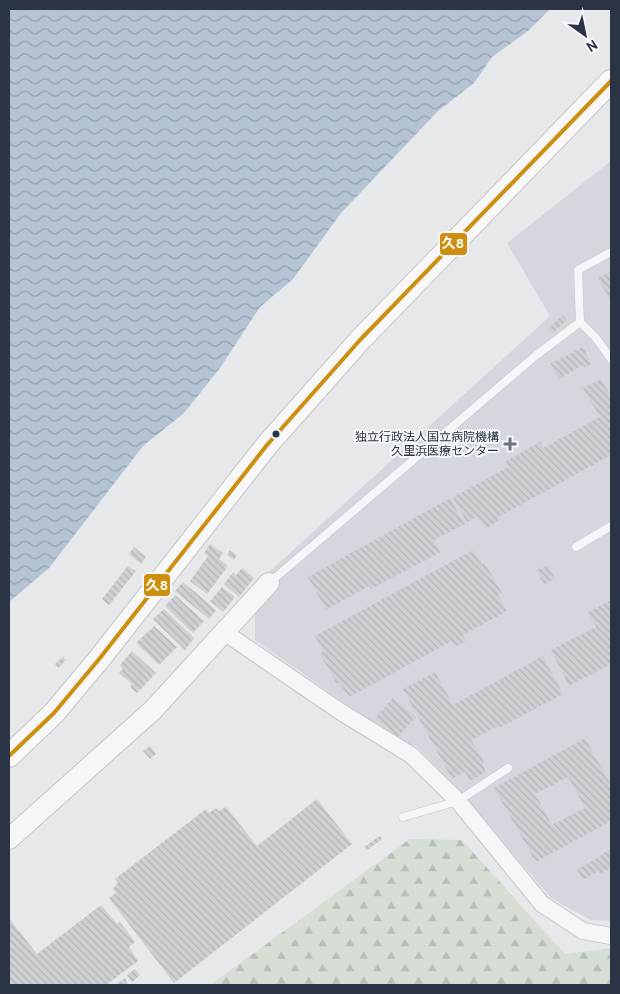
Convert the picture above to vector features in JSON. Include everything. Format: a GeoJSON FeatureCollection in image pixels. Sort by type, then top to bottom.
{"type":"FeatureCollection","features":[{"type":"Feature","properties":{"kind":"main road"},"geometry":{"type":"LineString","coordinates":[[9,756],[54,713],[94,665],[267,444],[360,340],[611,81]]}},
{"type":"Feature","properties":{"kind":"street"},"geometry":{"type":"LineString","coordinates":[[9,839],[153,710],[269,583]]}},
{"type":"Feature","properties":{"kind":"street"},"geometry":{"type":"LineString","coordinates":[[224,632],[341,712],[411,755],[458,801],[542,904],[583,931],[611,936]]}},
{"type":"Feature","properties":{"kind":"lane"},"geometry":{"type":"LineString","coordinates":[[611,252],[578,270],[580,322],[596,338],[611,359]]}},
{"type":"Feature","properties":{"kind":"lane"},"geometry":{"type":"LineString","coordinates":[[269,583],[534,357],[580,322]]}},
{"type":"Feature","properties":{"kind":"lane"},"geometry":{"type":"LineString","coordinates":[[576,547],[611,526]]}},
{"type":"Feature","properties":{"kind":"lane"},"geometry":{"type":"LineString","coordinates":[[403,817],[458,801],[508,768]]}},
{"type":"Feature","properties":{"kind":"shaded area","name":"独立行政法人国立病院機構 久里浜医療センター"},"geometry":{"type":"Polygon","coordinates":[[[611,161],[611,921],[591,920],[551,898],[459,790],[416,746],[393,737],[255,640],[255,612],[269,583],[268,573],[550,316],[507,243],[611,161]]]}},
{"type":"Feature","properties":{"kind":"green space"},"geometry":{"type":"Polygon","coordinates":[[[410,839],[462,840],[565,954],[611,948],[611,985],[210,985],[410,839]]]}},
{"type":"Feature","properties":{"kind":"water"},"geometry":{"type":"Polygon","coordinates":[[[9,9],[550,9],[528,31],[492,57],[474,83],[438,111],[341,213],[293,279],[260,307],[220,368],[184,413],[143,446],[49,568],[9,602],[9,9]]]}},
{"type":"Feature","properties":{"kind":"building"},"geometry":{"type":"Polygon","coordinates":[[[611,271],[611,302],[598,278],[611,271]]]}},
{"type":"Feature","properties":{"kind":"building"},"geometry":{"type":"Polygon","coordinates":[[[562,315],[567,320],[553,333],[548,329],[562,315]]]}},
{"type":"Feature","properties":{"kind":"building"},"geometry":{"type":"Polygon","coordinates":[[[583,347],[591,364],[584,368],[583,365],[559,379],[550,364],[583,347]]]}},
{"type":"Feature","properties":{"kind":"building"},"geometry":{"type":"Polygon","coordinates":[[[601,379],[611,397],[611,455],[497,518],[498,521],[485,529],[477,516],[467,523],[453,497],[508,467],[505,462],[540,442],[543,448],[600,417],[583,388],[601,379]]]}},
{"type":"Feature","properties":{"kind":"building"},"geometry":{"type":"Polygon","coordinates":[[[450,498],[465,524],[434,540],[441,552],[371,589],[369,586],[326,610],[308,577],[450,498]]]}},
{"type":"Feature","properties":{"kind":"building"},"geometry":{"type":"Polygon","coordinates":[[[210,544],[223,553],[219,559],[228,566],[207,594],[190,581],[208,556],[204,553],[210,544]]]}},
{"type":"Feature","properties":{"kind":"building"},"geometry":{"type":"Polygon","coordinates":[[[134,547],[146,557],[141,564],[129,554],[134,547]]]}},
{"type":"Feature","properties":{"kind":"building"},"geometry":{"type":"Polygon","coordinates":[[[230,550],[237,555],[234,560],[227,555],[230,550]]]}},
{"type":"Feature","properties":{"kind":"building"},"geometry":{"type":"Polygon","coordinates":[[[473,550],[482,565],[484,562],[502,593],[498,595],[507,611],[463,635],[466,641],[455,647],[452,641],[349,697],[339,682],[337,684],[320,654],[323,651],[315,636],[473,550]]]}},
{"type":"Feature","properties":{"kind":"building"},"geometry":{"type":"Polygon","coordinates":[[[548,565],[555,579],[544,585],[537,570],[548,565]]]}},
{"type":"Feature","properties":{"kind":"building"},"geometry":{"type":"Polygon","coordinates":[[[128,566],[136,571],[109,605],[102,599],[128,566]]]}},
{"type":"Feature","properties":{"kind":"building"},"geometry":{"type":"Polygon","coordinates":[[[242,568],[254,578],[239,597],[224,584],[233,572],[236,575],[242,568]]]}},
{"type":"Feature","properties":{"kind":"building"},"geometry":{"type":"Polygon","coordinates":[[[183,582],[216,610],[209,619],[175,591],[183,582]]]}},
{"type":"Feature","properties":{"kind":"building"},"geometry":{"type":"Polygon","coordinates":[[[222,587],[235,597],[223,612],[210,601],[222,587]]]}},
{"type":"Feature","properties":{"kind":"building"},"geometry":{"type":"Polygon","coordinates":[[[175,595],[204,621],[193,633],[165,606],[175,595]]]}},
{"type":"Feature","properties":{"kind":"building"},"geometry":{"type":"Polygon","coordinates":[[[611,600],[611,664],[569,686],[551,650],[596,627],[588,612],[611,600]]]}},
{"type":"Feature","properties":{"kind":"building"},"geometry":{"type":"Polygon","coordinates":[[[164,609],[194,638],[185,650],[153,619],[164,609]]]}},
{"type":"Feature","properties":{"kind":"building"},"geometry":{"type":"Polygon","coordinates":[[[154,626],[177,647],[159,665],[136,643],[154,626]]]}},
{"type":"Feature","properties":{"kind":"building"},"geometry":{"type":"Polygon","coordinates":[[[132,651],[156,673],[137,693],[130,687],[132,684],[119,673],[123,669],[120,665],[132,651]]]}},
{"type":"Feature","properties":{"kind":"building"},"geometry":{"type":"Polygon","coordinates":[[[543,656],[563,694],[499,728],[498,726],[471,740],[484,762],[482,764],[486,772],[470,781],[465,772],[452,779],[403,689],[435,672],[453,705],[543,656]]]}},
{"type":"Feature","properties":{"kind":"building"},"geometry":{"type":"Polygon","coordinates":[[[63,657],[66,660],[58,668],[55,664],[63,657]]]}},
{"type":"Feature","properties":{"kind":"building"},"geometry":{"type":"Polygon","coordinates":[[[393,698],[416,717],[398,737],[375,718],[393,698]]]}},
{"type":"Feature","properties":{"kind":"building"},"geometry":{"type":"Polygon","coordinates":[[[585,738],[611,785],[611,821],[536,862],[494,788],[585,738]],[[568,777],[535,794],[552,825],[585,808],[568,777]]]}},
{"type":"Feature","properties":{"kind":"building"},"geometry":{"type":"Polygon","coordinates":[[[150,746],[156,754],[150,759],[143,751],[150,746]]]}},
{"type":"Feature","properties":{"kind":"building"},"geometry":{"type":"Polygon","coordinates":[[[317,799],[352,844],[174,983],[109,898],[116,893],[113,889],[118,883],[115,879],[206,809],[209,813],[216,808],[219,811],[226,807],[257,846],[317,799]]]}},
{"type":"Feature","properties":{"kind":"building"},"geometry":{"type":"Polygon","coordinates":[[[380,836],[382,839],[367,850],[364,847],[380,836]]]}},
{"type":"Feature","properties":{"kind":"building"},"geometry":{"type":"Polygon","coordinates":[[[611,849],[611,868],[600,874],[598,871],[583,880],[577,870],[611,849]]]}},
{"type":"Feature","properties":{"kind":"building"},"geometry":{"type":"Polygon","coordinates":[[[101,905],[117,924],[120,922],[135,942],[129,947],[138,961],[106,985],[9,985],[9,918],[37,954],[101,905]]]}},
{"type":"Feature","properties":{"kind":"building"},"geometry":{"type":"Polygon","coordinates":[[[135,969],[140,975],[132,982],[127,975],[135,969]]]}},
{"type":"Feature","properties":{"kind":"building"},"geometry":{"type":"Polygon","coordinates":[[[125,978],[128,985],[115,985],[125,978]]]}},
{"type":"Feature","properties":{"kind":"transit line","name":"久8"},"geometry":{"type":"LineString","coordinates":[[9,756],[54,713],[100,658],[267,445],[360,340],[611,81]]}},
{"type":"Feature","properties":{"kind":"place","name":"独立行政法人国立病院機構 久里浜医療センター"},"geometry":{"type":"Point","coordinates":[510,444]}}]}
